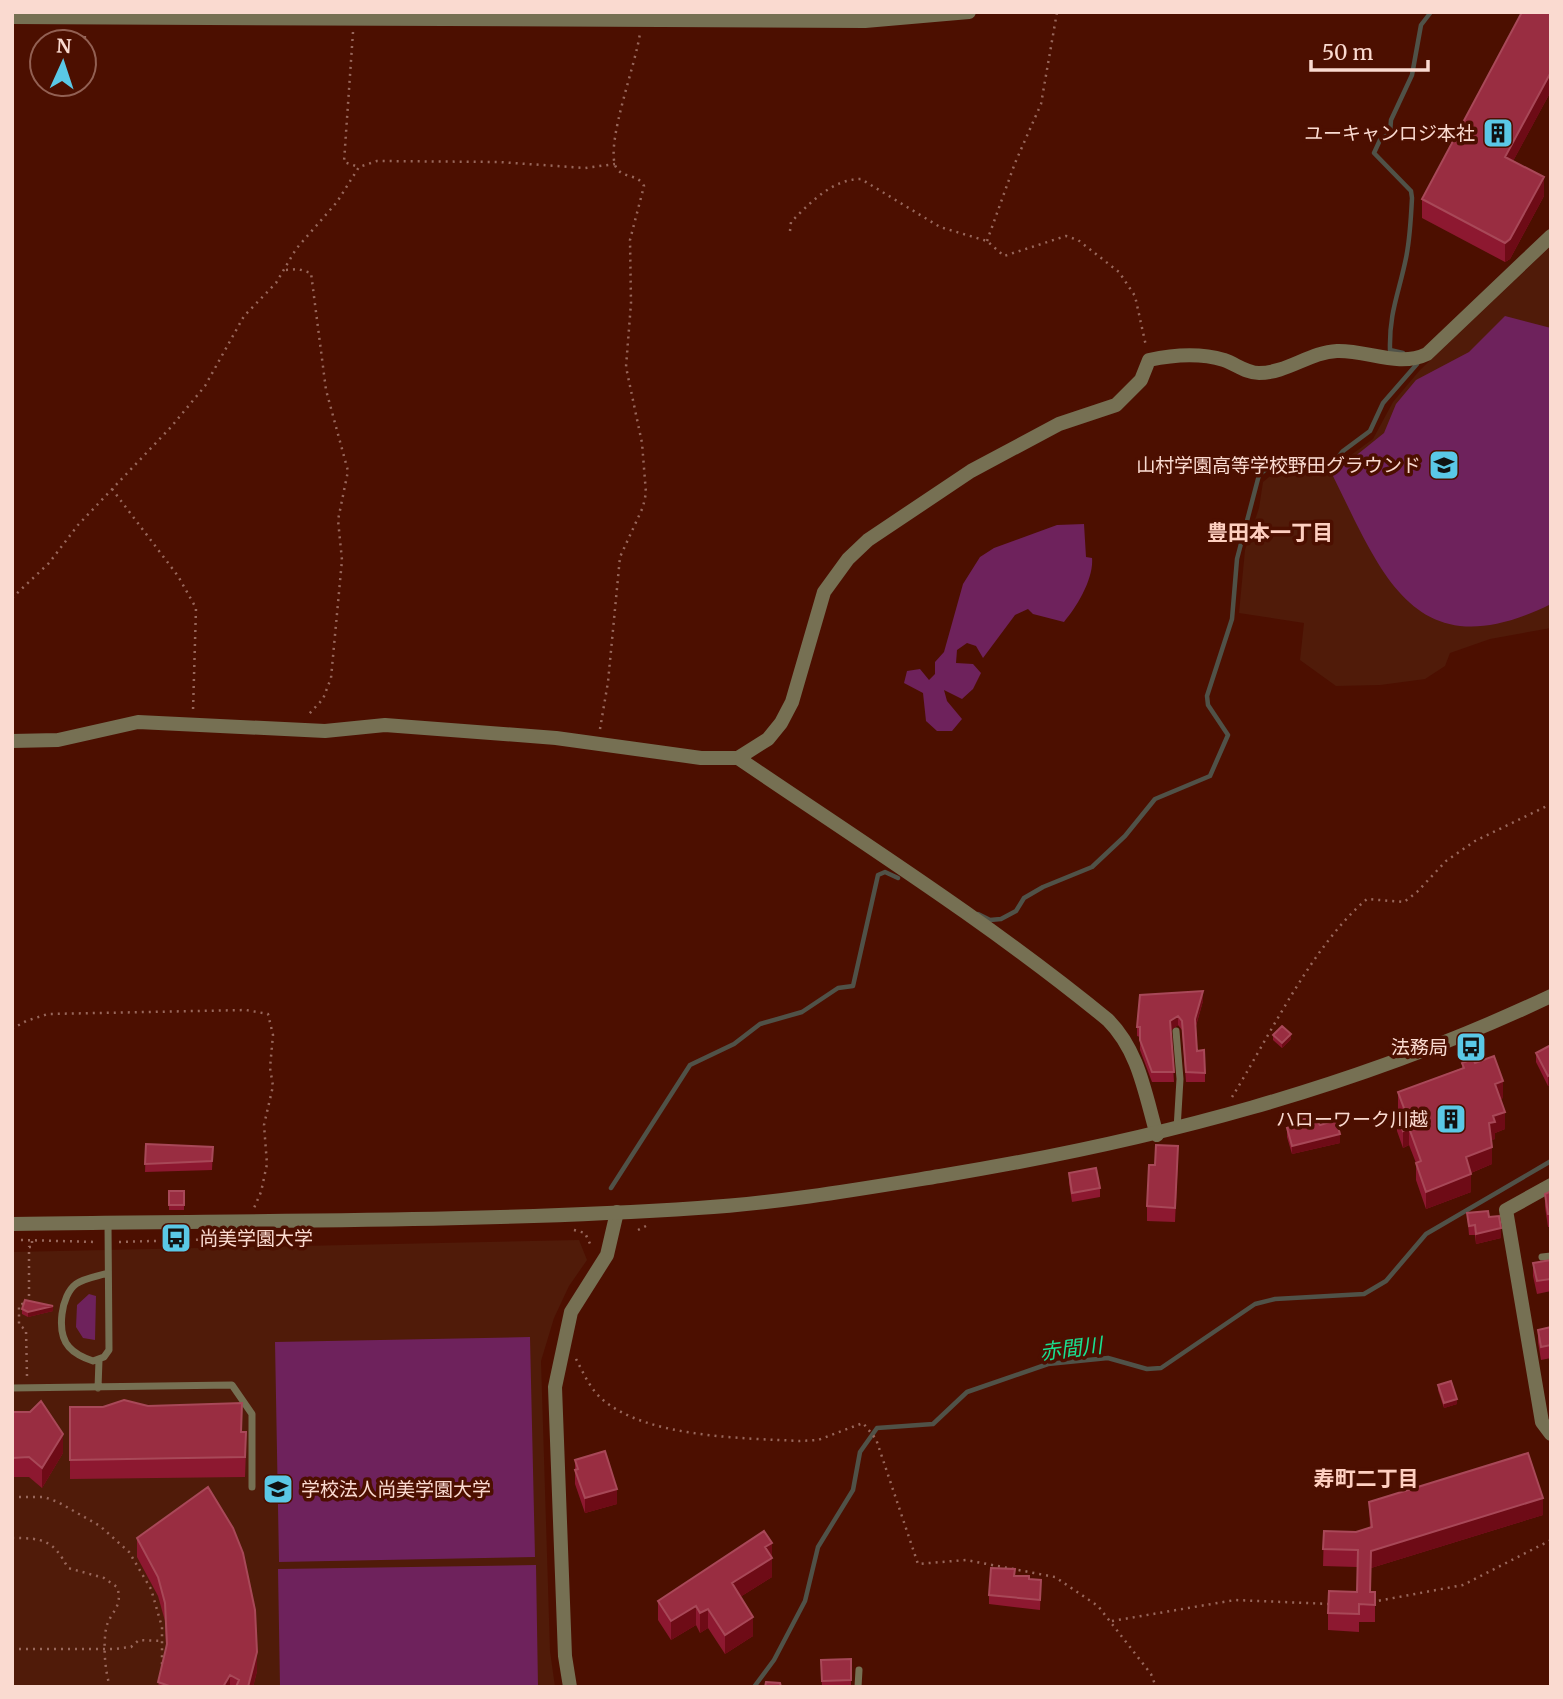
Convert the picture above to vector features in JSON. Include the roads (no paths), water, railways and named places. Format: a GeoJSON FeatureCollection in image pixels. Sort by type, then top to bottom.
{"type":"FeatureCollection","features":[{"type":"Feature","properties":{"kind":"street"},"geometry":{"type":"LineString","coordinates":[[12,17],[649,17],[865,21],[969,12]]}},
{"type":"Feature","properties":{"kind":"street"},"geometry":{"type":"LineString","coordinates":[[12,741],[58,740],[138,722],[195,727],[325,731],[385,725],[597,743],[701,758],[738,758],[768,739],[781,723],[797,689],[824,592],[848,559],[868,540],[971,471],[1059,424],[1116,405],[1141,380],[1149,360],[1178,356],[1205,357],[1259,373],[1281,369],[1332,351],[1354,351],[1400,360],[1415,360],[1427,354],[1551,236]]}},
{"type":"Feature","properties":{"kind":"street"},"geometry":{"type":"LineString","coordinates":[[738,758],[944,896],[1108,1020],[1125,1037],[1135,1059],[1157,1135]]}},
{"type":"Feature","properties":{"kind":"street"},"geometry":{"type":"LineString","coordinates":[[12,1224],[617,1212],[709,1207],[825,1194],[1023,1162],[1157,1135],[1226,1117],[1357,1077],[1485,1026],[1551,996]]}},
{"type":"Feature","properties":{"kind":"street"},"geometry":{"type":"LineString","coordinates":[[1551,1185],[1506,1210],[1542,1422],[1551,1434]]}},
{"type":"Feature","properties":{"kind":"street"},"geometry":{"type":"LineString","coordinates":[[570,1687],[565,1656],[555,1387],[564,1338],[581,1292],[607,1255],[617,1212]]}},
{"type":"Feature","properties":{"kind":"lane"},"geometry":{"type":"LineString","coordinates":[[1176,1031],[1180,1079],[1177,1130]]}},
{"type":"Feature","properties":{"kind":"lane"},"geometry":{"type":"LineString","coordinates":[[98,1388],[99,1360],[109,1350],[108,1222]]}},
{"type":"Feature","properties":{"kind":"lane"},"geometry":{"type":"LineString","coordinates":[[1542,1257],[1551,1256]]}},
{"type":"Feature","properties":{"kind":"lane"},"geometry":{"type":"LineString","coordinates":[[99,1360],[81,1357],[67,1345],[64,1337],[63,1302],[76,1284],[108,1273]]}},
{"type":"Feature","properties":{"kind":"lane"},"geometry":{"type":"LineString","coordinates":[[12,1388],[232,1385],[251,1414],[252,1487]]}},
{"type":"Feature","properties":{"kind":"lane"},"geometry":{"type":"LineString","coordinates":[[858,1687],[859,1670]]}},
{"type":"Feature","properties":{"kind":"waterway"},"geometry":{"type":"LineString","coordinates":[[1403,353],[1390,350],[1390,337],[1408,243],[1411,191],[1374,153],[1380,140],[1390,133],[1391,120],[1412,75],[1421,25],[1431,12]]}},
{"type":"Feature","properties":{"kind":"waterway"},"geometry":{"type":"LineString","coordinates":[[978,914],[990,920],[1001,919],[1016,911],[1024,898],[1043,887],[1092,867],[1125,836],[1155,799],[1210,776],[1228,735],[1208,705],[1207,696],[1232,619],[1237,559],[1259,475],[1279,458],[1324,464],[1336,460],[1343,451],[1370,431],[1383,403],[1417,364]]}},
{"type":"Feature","properties":{"kind":"waterway"},"geometry":{"type":"LineString","coordinates":[[611,1188],[690,1065],[734,1044],[760,1024],[802,1012],[838,988],[853,986],[878,875],[885,872],[898,878]]}},
{"type":"Feature","properties":{"kind":"waterway","name":"赤間川"},"geometry":{"type":"LineString","coordinates":[[754,1687],[774,1660],[805,1601],[818,1547],[853,1490],[860,1452],[877,1428],[933,1424],[967,1392],[1048,1364],[1108,1358],[1147,1369],[1161,1368],[1255,1304],[1275,1299],[1364,1294],[1386,1281],[1426,1234],[1551,1161]]}},
{"type":"Feature","properties":{"kind":"place","name":"ユーキャンロジ本社"},"geometry":{"type":"Point","coordinates":[1498,133]}},
{"type":"Feature","properties":{"kind":"place","name":"山村学園高等学校野田グラウンド"},"geometry":{"type":"Point","coordinates":[1444,465]}},
{"type":"Feature","properties":{"kind":"place","name":"法務局"},"geometry":{"type":"Point","coordinates":[1471,1047]}},
{"type":"Feature","properties":{"kind":"place","name":"ハローワーク川越"},"geometry":{"type":"Point","coordinates":[1451,1119]}},
{"type":"Feature","properties":{"kind":"place","name":"尚美学園大学"},"geometry":{"type":"Point","coordinates":[176,1238]}},
{"type":"Feature","properties":{"kind":"place","name":"学校法人尚美学園大学"},"geometry":{"type":"Point","coordinates":[278,1489]}},
{"type":"Feature","properties":{"kind":"district","name":"豊田本一丁目"},"geometry":{"type":"Point","coordinates":[1270,533]}},
{"type":"Feature","properties":{"kind":"district","name":"寿町二丁目"},"geometry":{"type":"Point","coordinates":[1366,1479]}}]}
